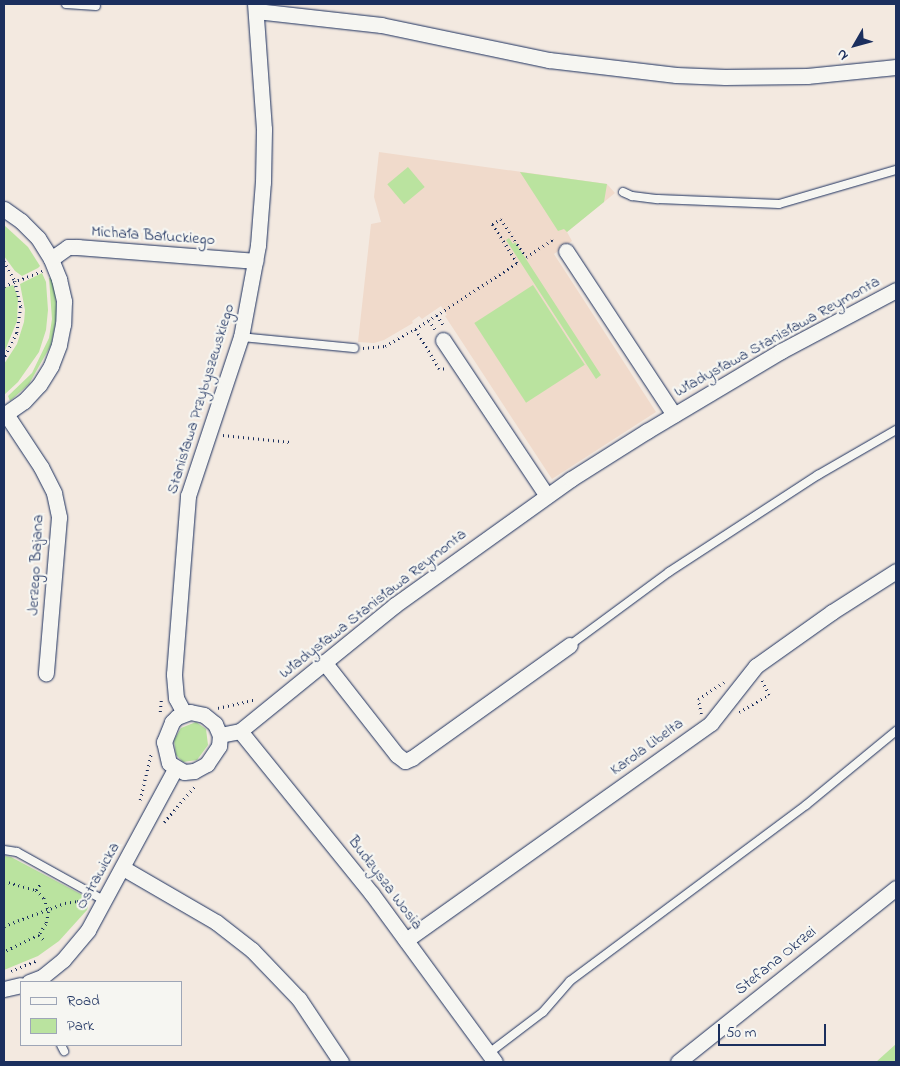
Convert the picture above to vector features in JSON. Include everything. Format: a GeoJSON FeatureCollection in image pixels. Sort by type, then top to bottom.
{"type":"FeatureCollection","features":[{"type":"Feature","properties":{"kind":"street"},"geometry":{"type":"LineString","coordinates":[[255,7],[381,25],[549,60],[676,75],[725,77],[807,76],[896,67]]}},
{"type":"Feature","properties":{"kind":"street","name":"Stanisława Przybyszewskiego"},"geometry":{"type":"LineString","coordinates":[[184,713],[176,698],[174,674],[188,496],[240,337],[255,261],[263,182],[264,138],[255,7]]}},
{"type":"Feature","properties":{"kind":"street"},"geometry":{"type":"LineString","coordinates":[[4,209],[21,221],[38,238],[46,264],[59,280],[64,301],[64,324],[51,366],[39,385],[24,401],[5,415]]}},
{"type":"Feature","properties":{"kind":"street","name":"Michała Bałuckiego"},"geometry":{"type":"LineString","coordinates":[[46,264],[68,247],[255,261]]}},
{"type":"Feature","properties":{"kind":"street","name":"Władysława Stanisława Reymonta"},"geometry":{"type":"LineString","coordinates":[[561,248],[674,414]]}},
{"type":"Feature","properties":{"kind":"street","name":"Władysława Stanisława Reymonta"},"geometry":{"type":"LineString","coordinates":[[220,735],[240,731],[423,584],[547,496],[674,414],[807,337],[896,290]]}},
{"type":"Feature","properties":{"kind":"street"},"geometry":{"type":"LineString","coordinates":[[443,340],[547,496]]}},
{"type":"Feature","properties":{"kind":"street","name":"Jerzego Bajana"},"geometry":{"type":"LineString","coordinates":[[5,415],[45,476],[54,493],[59,517],[46,673]]}},
{"type":"Feature","properties":{"kind":"street","name":"Karola Libelta"},"geometry":{"type":"LineString","coordinates":[[406,940],[711,723],[756,666],[832,612],[896,571]]}},
{"type":"Feature","properties":{"kind":"street"},"geometry":{"type":"LineString","coordinates":[[324,662],[396,755],[405,761],[419,753],[570,645]]}},
{"type":"Feature","properties":{"kind":"street"},"geometry":{"type":"LineString","coordinates":[[196,712],[210,718],[220,735],[220,746],[206,764],[194,772],[184,772],[176,769],[166,757],[164,742],[172,722],[184,713],[196,712]]}},
{"type":"Feature","properties":{"kind":"street","name":"Budzysza Wosia"},"geometry":{"type":"LineString","coordinates":[[240,731],[332,842],[492,1058]]}},
{"type":"Feature","properties":{"kind":"street","name":"Ostrawicka"},"geometry":{"type":"LineString","coordinates":[[32,981],[54,968],[72,951],[105,902],[176,769]]}},
{"type":"Feature","properties":{"kind":"street"},"geometry":{"type":"LineString","coordinates":[[123,868],[216,922],[246,945],[298,999],[341,1062]]}},
{"type":"Feature","properties":{"kind":"street","name":"Stefana Okrzei"},"geometry":{"type":"LineString","coordinates":[[678,1062],[896,888]]}},
{"type":"Feature","properties":{"kind":"street","name":"Ostrawicka"},"geometry":{"type":"LineString","coordinates":[[4,989],[20,985]]}},
{"type":"Feature","properties":{"kind":"lane"},"geometry":{"type":"LineString","coordinates":[[66,4],[96,6]]}},
{"type":"Feature","properties":{"kind":"lane"},"geometry":{"type":"LineString","coordinates":[[623,192],[632,196],[658,199],[779,204],[896,170]]}},
{"type":"Feature","properties":{"kind":"lane"},"geometry":{"type":"LineString","coordinates":[[240,337],[354,348]]}},
{"type":"Feature","properties":{"kind":"lane"},"geometry":{"type":"LineString","coordinates":[[570,645],[668,572],[818,475],[896,430]]}},
{"type":"Feature","properties":{"kind":"lane"},"geometry":{"type":"LineString","coordinates":[[492,1058],[543,1012],[570,981],[806,805],[896,731]]}},
{"type":"Feature","properties":{"kind":"lane"},"geometry":{"type":"LineString","coordinates":[[4,850],[18,852],[105,902]]}},
{"type":"Feature","properties":{"kind":"path"},"geometry":{"type":"LineString","coordinates":[[444,310],[517,262],[492,224],[501,219],[526,257],[552,240],[561,248]]}},
{"type":"Feature","properties":{"kind":"path"},"geometry":{"type":"LineString","coordinates":[[4,261],[16,281],[19,294],[20,320],[12,346],[4,358]]}},
{"type":"Feature","properties":{"kind":"path"},"geometry":{"type":"LineString","coordinates":[[4,286],[46,264],[46,277]]}},
{"type":"Feature","properties":{"kind":"path"},"geometry":{"type":"LineString","coordinates":[[354,348],[386,346],[415,329]]}},
{"type":"Feature","properties":{"kind":"path","name":"Stanisława Przybyszewskiego"},"geometry":{"type":"LineString","coordinates":[[217,434],[291,442]]}},
{"type":"Feature","properties":{"kind":"path"},"geometry":{"type":"LineString","coordinates":[[217,708],[243,704]]}},
{"type":"Feature","properties":{"kind":"path"},"geometry":{"type":"LineString","coordinates":[[163,823],[199,783]]}},
{"type":"Feature","properties":{"kind":"path"},"geometry":{"type":"LineString","coordinates":[[4,881],[36,890],[44,898],[48,909],[48,920],[39,935],[4,952]]}},
{"type":"Feature","properties":{"kind":"path"},"geometry":{"type":"LineString","coordinates":[[36,890],[40,884]]}},
{"type":"Feature","properties":{"kind":"path"},"geometry":{"type":"LineString","coordinates":[[4,926],[48,909],[77,901],[84,903]]}},
{"type":"Feature","properties":{"kind":"path"},"geometry":{"type":"LineString","coordinates":[[39,935],[44,940]]}},
{"type":"Feature","properties":{"kind":"path"},"geometry":{"type":"LineString","coordinates":[[4,974],[40,959]]}},
{"type":"Feature","properties":{"kind":"shaded area"},"geometry":{"type":"Polygon","coordinates":[[[379,152],[607,184],[615,193],[567,232],[572,241],[554,254],[656,412],[552,479],[445,316],[447,315],[441,306],[422,319],[419,316],[412,321],[413,323],[384,340],[374,343],[358,342],[371,224],[381,222],[374,197],[379,152]]]}},
{"type":"Feature","properties":{"kind":"green space"},"geometry":{"type":"Polygon","coordinates":[[[408,167],[425,187],[404,204],[387,184],[408,167]]]}},
{"type":"Feature","properties":{"kind":"green space"},"geometry":{"type":"Polygon","coordinates":[[[520,172],[607,184],[604,202],[567,232],[564,229],[558,231],[520,172]]]}},
{"type":"Feature","properties":{"kind":"green space"},"geometry":{"type":"Polygon","coordinates":[[[4,225],[28,247],[40,266],[38,268],[22,276],[15,271],[4,256],[4,225]]]}},
{"type":"Feature","properties":{"kind":"green space"},"geometry":{"type":"Polygon","coordinates":[[[509,238],[513,244],[515,242],[601,375],[596,379],[506,240],[509,238]]]}},
{"type":"Feature","properties":{"kind":"green space"},"geometry":{"type":"Polygon","coordinates":[[[42,273],[46,282],[48,310],[46,330],[39,352],[18,382],[4,395],[4,364],[17,344],[24,322],[25,310],[20,284],[42,273]]]}},
{"type":"Feature","properties":{"kind":"green space"},"geometry":{"type":"Polygon","coordinates":[[[49,278],[54,279],[57,315],[51,345],[29,384],[10,401],[8,396],[32,373],[49,338],[52,319],[49,278]]]}},
{"type":"Feature","properties":{"kind":"green space"},"geometry":{"type":"Polygon","coordinates":[[[13,285],[18,297],[17,321],[4,353],[4,288],[13,285]]]}},
{"type":"Feature","properties":{"kind":"green space"},"geometry":{"type":"Polygon","coordinates":[[[533,285],[585,365],[526,403],[474,323],[533,285]]]}},
{"type":"Feature","properties":{"kind":"green space"},"geometry":{"type":"Polygon","coordinates":[[[196,722],[206,729],[208,745],[197,760],[183,762],[176,755],[174,740],[181,728],[196,722]]]}},
{"type":"Feature","properties":{"kind":"green space"},"geometry":{"type":"Polygon","coordinates":[[[4,856],[11,857],[90,899],[87,910],[59,941],[38,956],[4,970],[4,856]]]}},
{"type":"Feature","properties":{"kind":"green space"},"geometry":{"type":"Polygon","coordinates":[[[896,1044],[896,1062],[876,1062],[896,1044]]]}}]}
